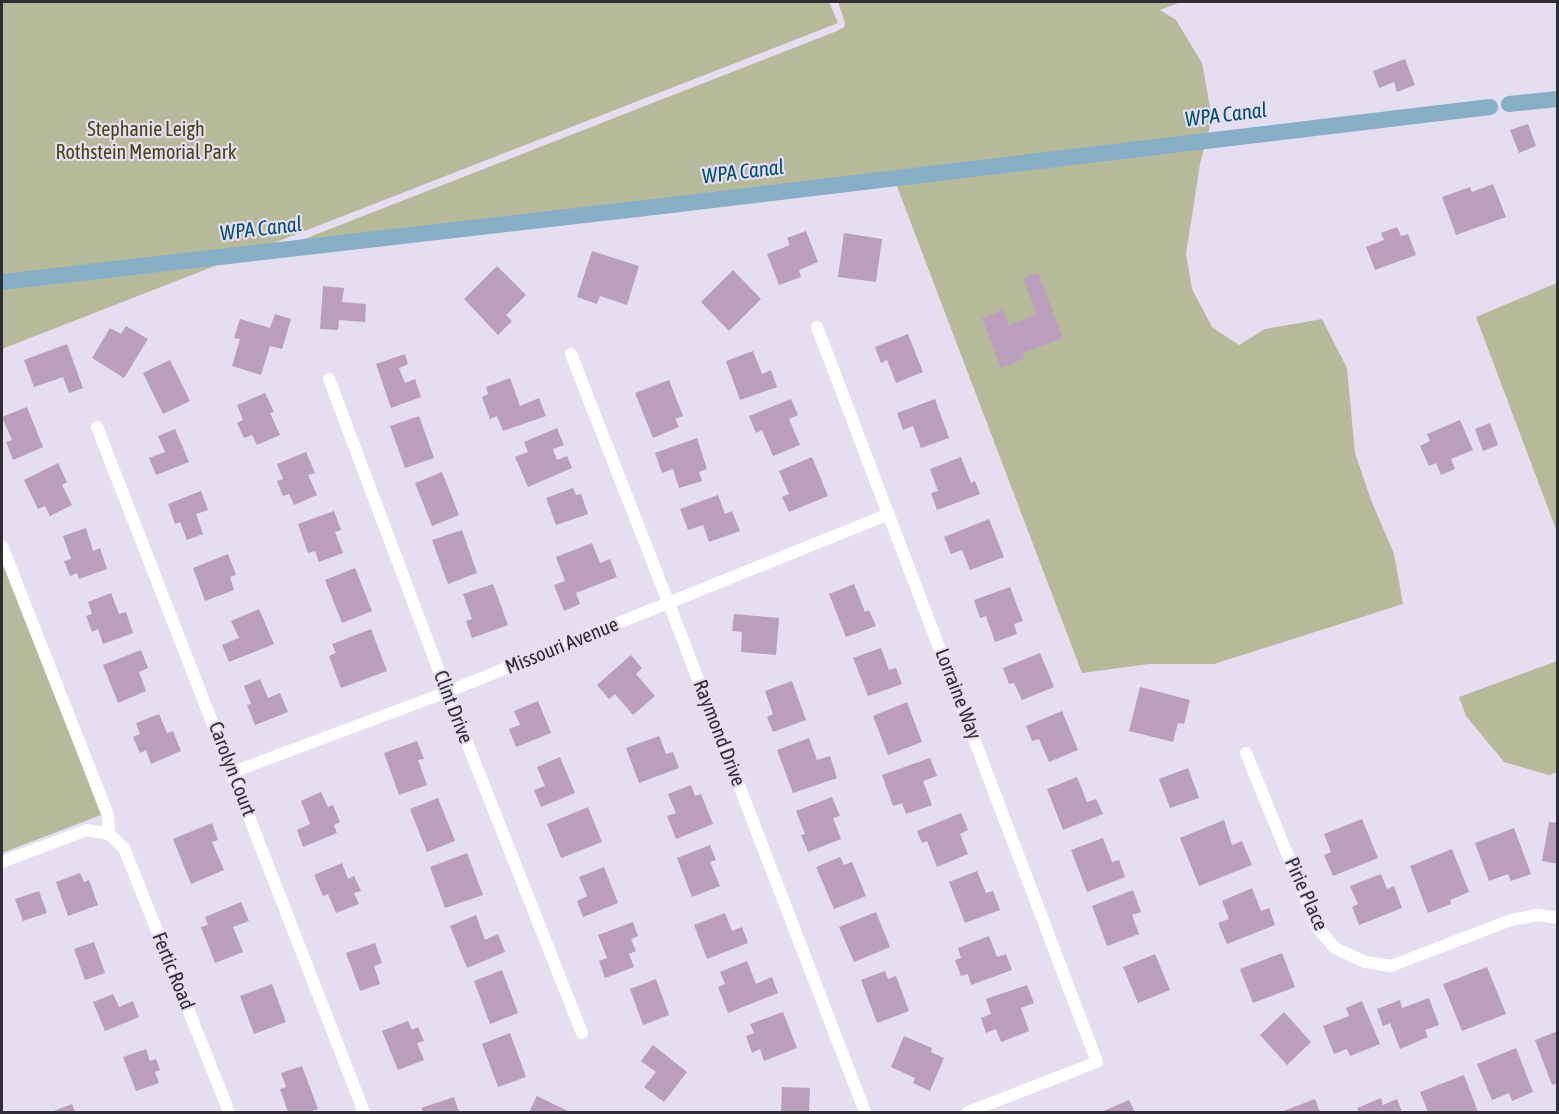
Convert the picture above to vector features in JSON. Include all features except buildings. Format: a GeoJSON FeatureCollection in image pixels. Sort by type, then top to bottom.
{"type":"FeatureCollection","features":[{"type":"Feature","properties":{"kind":"street","name":"Lorraine Way"},"geometry":{"type":"LineString","coordinates":[[817,327],[1097,1062],[968,1113]]}},
{"type":"Feature","properties":{"kind":"street","name":"Raymond Drive"},"geometry":{"type":"LineString","coordinates":[[571,354],[865,1113]]}},
{"type":"Feature","properties":{"kind":"street","name":"Clint Drive"},"geometry":{"type":"LineString","coordinates":[[329,379],[447,692],[582,1033]]}},
{"type":"Feature","properties":{"kind":"street","name":"Carolyn Court"},"geometry":{"type":"LineString","coordinates":[[97,427],[364,1113]]}},
{"type":"Feature","properties":{"kind":"street","name":"Missouri Avenue"},"geometry":{"type":"LineString","coordinates":[[233,772],[447,692],[889,514]]}},
{"type":"Feature","properties":{"kind":"street"},"geometry":{"type":"LineString","coordinates":[[2,546],[108,815],[109,834],[87,830],[2,862]]}},
{"type":"Feature","properties":{"kind":"street","name":"Pirie Place"},"geometry":{"type":"LineString","coordinates":[[1246,753],[1317,927],[1335,948],[1365,963],[1391,966],[1511,920],[1538,915],[1557,918]]}},
{"type":"Feature","properties":{"kind":"street","name":"Fertic Road"},"geometry":{"type":"LineString","coordinates":[[109,834],[124,848],[229,1113]]}},
{"type":"Feature","properties":{"kind":"green space","name":"Stephanie Leigh Rothstein Memorial Park"},"geometry":{"type":"Polygon","coordinates":[[[2,2],[829,2],[838,23],[2,349],[2,2]]]}},
{"type":"Feature","properties":{"kind":"green space"},"geometry":{"type":"Polygon","coordinates":[[[838,2],[1181,2],[1160,10],[1176,20],[1202,63],[1212,118],[1200,164],[1186,254],[1192,289],[1212,327],[1239,345],[1265,329],[1322,319],[1347,368],[1355,453],[1371,500],[1394,554],[1403,604],[1214,664],[1149,664],[1082,673],[893,176],[289,245],[837,31],[844,27],[845,23],[838,2]]]}},
{"type":"Feature","properties":{"kind":"green space"},"geometry":{"type":"Polygon","coordinates":[[[1557,283],[1557,532],[1476,317],[1557,283]]]}},
{"type":"Feature","properties":{"kind":"green space"},"geometry":{"type":"Polygon","coordinates":[[[2,555],[101,815],[2,853],[2,555]]]}},
{"type":"Feature","properties":{"kind":"green space"},"geometry":{"type":"Polygon","coordinates":[[[1557,661],[1557,772],[1549,775],[1504,762],[1466,716],[1459,697],[1557,661]]]}},
{"type":"Feature","properties":{"kind":"waterway","name":"WPA Canal"},"geometry":{"type":"LineString","coordinates":[[1509,104],[1558,99]]}},
{"type":"Feature","properties":{"kind":"waterway","name":"WPA Canal"},"geometry":{"type":"LineString","coordinates":[[2,282],[1490,107]]}}]}
